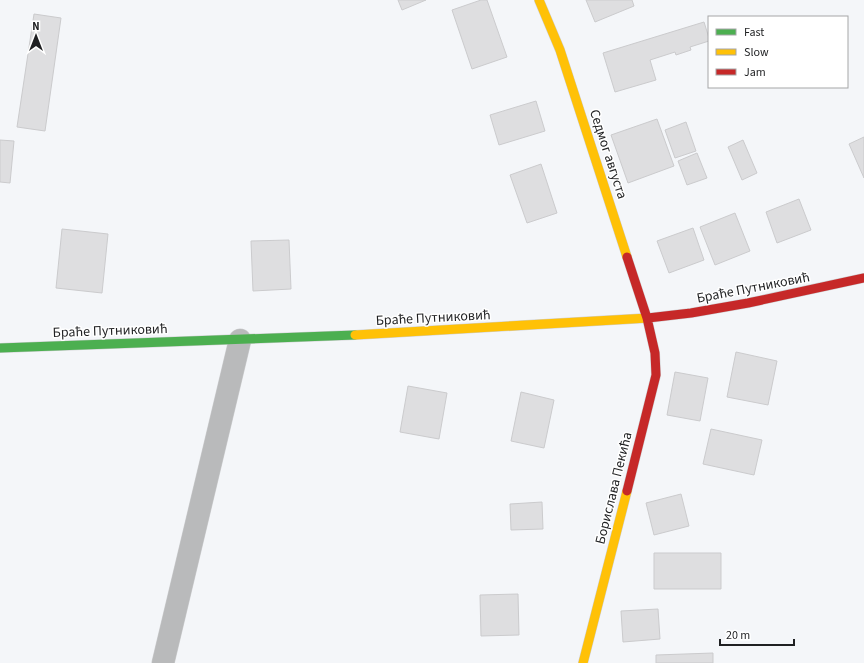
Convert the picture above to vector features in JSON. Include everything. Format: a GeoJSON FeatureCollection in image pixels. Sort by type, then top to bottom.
{"type":"FeatureCollection","features":[{"type":"Feature","properties":{"kind":"street","name":"Седмог августа"},"geometry":{"type":"LineString","coordinates":[[539,0],[560,50],[647,318]]}},
{"type":"Feature","properties":{"kind":"street","name":"Браће Путниковић"},"geometry":{"type":"LineString","coordinates":[[0,348],[347,336],[647,318],[691,313],[748,303],[864,278]]}},
{"type":"Feature","properties":{"kind":"street","name":"Борислава Пекића"},"geometry":{"type":"LineString","coordinates":[[583,663],[656,375],[655,352],[647,318]]}},
{"type":"Feature","properties":{"kind":"street"},"geometry":{"type":"LineString","coordinates":[[163,663],[240,340]]}},
{"type":"Feature","properties":{"kind":"building"},"geometry":{"type":"Polygon","coordinates":[[[398,0],[426,0],[402,10],[398,0]]]}},
{"type":"Feature","properties":{"kind":"building"},"geometry":{"type":"Polygon","coordinates":[[[481,0],[487,0],[507,57],[472,69],[452,10],[481,0]]]}},
{"type":"Feature","properties":{"kind":"building"},"geometry":{"type":"Polygon","coordinates":[[[586,0],[632,0],[634,6],[595,22],[586,0]]]}},
{"type":"Feature","properties":{"kind":"building"},"geometry":{"type":"Polygon","coordinates":[[[34,14],[61,18],[45,131],[17,127],[34,14]]]}},
{"type":"Feature","properties":{"kind":"building"},"geometry":{"type":"Polygon","coordinates":[[[704,22],[708,35],[708,41],[690,47],[691,50],[676,55],[675,52],[650,60],[656,80],[615,92],[603,53],[704,22]]]}},
{"type":"Feature","properties":{"kind":"building"},"geometry":{"type":"Polygon","coordinates":[[[536,101],[545,131],[499,145],[490,115],[536,101]]]}},
{"type":"Feature","properties":{"kind":"building"},"geometry":{"type":"Polygon","coordinates":[[[657,119],[674,166],[628,183],[611,135],[657,119]]]}},
{"type":"Feature","properties":{"kind":"building"},"geometry":{"type":"Polygon","coordinates":[[[686,122],[696,151],[675,158],[665,130],[686,122]]]}},
{"type":"Feature","properties":{"kind":"building"},"geometry":{"type":"Polygon","coordinates":[[[864,137],[864,178],[849,144],[864,137]]]}},
{"type":"Feature","properties":{"kind":"building"},"geometry":{"type":"Polygon","coordinates":[[[0,140],[14,141],[10,183],[0,182],[0,140]]]}},
{"type":"Feature","properties":{"kind":"building"},"geometry":{"type":"Polygon","coordinates":[[[743,140],[757,173],[742,180],[728,147],[743,140]]]}},
{"type":"Feature","properties":{"kind":"building"},"geometry":{"type":"Polygon","coordinates":[[[697,153],[707,178],[687,185],[678,161],[697,153]]]}},
{"type":"Feature","properties":{"kind":"building"},"geometry":{"type":"Polygon","coordinates":[[[541,164],[557,213],[527,223],[510,175],[541,164]]]}},
{"type":"Feature","properties":{"kind":"building"},"geometry":{"type":"Polygon","coordinates":[[[799,199],[811,230],[777,243],[766,212],[799,199]]]}},
{"type":"Feature","properties":{"kind":"building"},"geometry":{"type":"Polygon","coordinates":[[[735,213],[750,251],[715,265],[700,227],[735,213]]]}},
{"type":"Feature","properties":{"kind":"building"},"geometry":{"type":"Polygon","coordinates":[[[693,228],[704,260],[669,273],[657,241],[693,228]]]}},
{"type":"Feature","properties":{"kind":"building"},"geometry":{"type":"Polygon","coordinates":[[[62,229],[108,234],[102,293],[56,288],[62,229]]]}},
{"type":"Feature","properties":{"kind":"building"},"geometry":{"type":"Polygon","coordinates":[[[289,240],[291,289],[253,291],[251,241],[289,240]]]}},
{"type":"Feature","properties":{"kind":"building"},"geometry":{"type":"Polygon","coordinates":[[[736,352],[777,361],[768,405],[727,397],[736,352]]]}},
{"type":"Feature","properties":{"kind":"building"},"geometry":{"type":"Polygon","coordinates":[[[675,372],[708,378],[700,421],[667,415],[675,372]]]}},
{"type":"Feature","properties":{"kind":"building"},"geometry":{"type":"Polygon","coordinates":[[[408,386],[447,393],[439,439],[400,432],[408,386]]]}},
{"type":"Feature","properties":{"kind":"building"},"geometry":{"type":"Polygon","coordinates":[[[521,392],[554,400],[544,448],[511,441],[521,392]]]}},
{"type":"Feature","properties":{"kind":"building"},"geometry":{"type":"Polygon","coordinates":[[[711,429],[762,440],[754,475],[703,464],[711,429]]]}},
{"type":"Feature","properties":{"kind":"building"},"geometry":{"type":"Polygon","coordinates":[[[681,494],[689,526],[654,535],[646,503],[681,494]]]}},
{"type":"Feature","properties":{"kind":"building"},"geometry":{"type":"Polygon","coordinates":[[[542,502],[543,529],[511,530],[510,504],[542,502]]]}},
{"type":"Feature","properties":{"kind":"building"},"geometry":{"type":"Polygon","coordinates":[[[654,553],[721,553],[721,589],[654,589],[654,553]]]}},
{"type":"Feature","properties":{"kind":"building"},"geometry":{"type":"Polygon","coordinates":[[[518,594],[519,635],[481,636],[480,595],[518,594]]]}},
{"type":"Feature","properties":{"kind":"building"},"geometry":{"type":"Polygon","coordinates":[[[658,609],[660,639],[623,642],[621,611],[658,609]]]}},
{"type":"Feature","properties":{"kind":"building"},"geometry":{"type":"Polygon","coordinates":[[[713,653],[713,663],[656,663],[656,655],[713,653]]]}},
{"type":"Feature","properties":{"kind":"traffic: fast"},"geometry":{"type":"LineString","coordinates":[[0,348],[355,335]]}},
{"type":"Feature","properties":{"kind":"traffic: slow"},"geometry":{"type":"LineString","coordinates":[[539,0],[560,50],[627,257]]}},
{"type":"Feature","properties":{"kind":"traffic: slow"},"geometry":{"type":"LineString","coordinates":[[355,335],[648,318]]}},
{"type":"Feature","properties":{"kind":"traffic: slow"},"geometry":{"type":"LineString","coordinates":[[583,663],[627,491]]}},
{"type":"Feature","properties":{"kind":"traffic: jam"},"geometry":{"type":"LineString","coordinates":[[627,257],[647,318],[655,353],[656,375],[627,491]]}},
{"type":"Feature","properties":{"kind":"traffic: jam"},"geometry":{"type":"LineString","coordinates":[[648,318],[691,313],[748,303],[864,278]]}}]}
